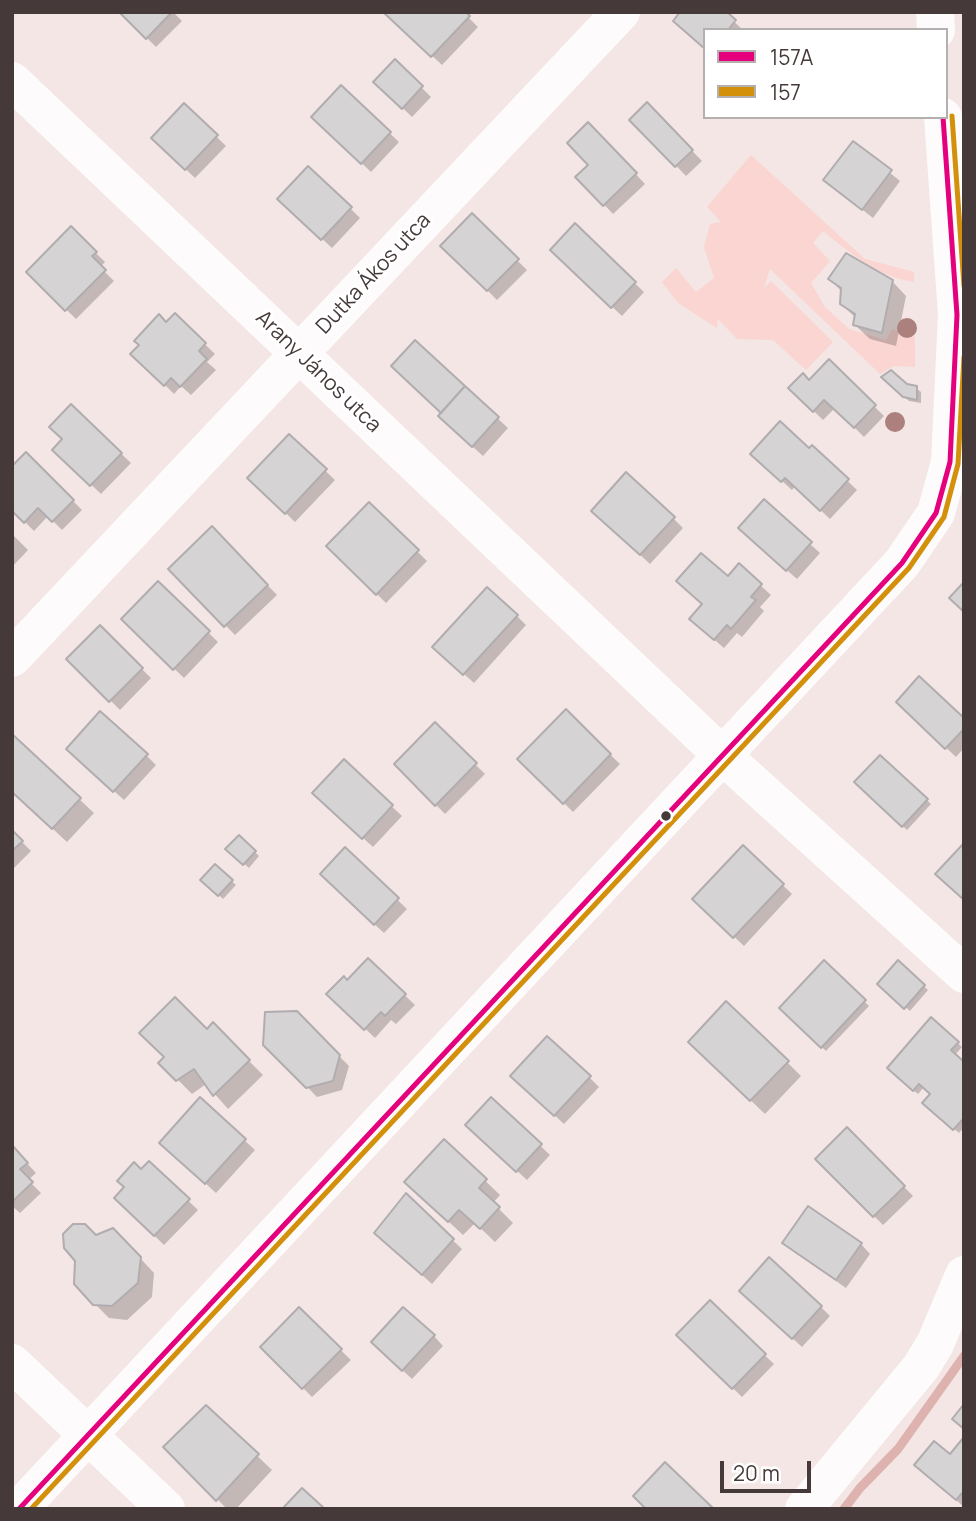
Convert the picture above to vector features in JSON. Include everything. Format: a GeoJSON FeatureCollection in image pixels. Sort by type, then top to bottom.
{"type":"FeatureCollection","features":[{"type":"Feature","properties":{"kind":"street","name":"Dutka Ákos utca"},"geometry":{"type":"LineString","coordinates":[[12,658],[621,12]]}},
{"type":"Feature","properties":{"kind":"street","name":"Arany János utca"},"geometry":{"type":"LineString","coordinates":[[12,81],[723,756],[964,974]]}},
{"type":"Feature","properties":{"kind":"street"},"geometry":{"type":"LineString","coordinates":[[19,1509],[902,564],[936,513],[950,462],[957,315],[943,119]]}},
{"type":"Feature","properties":{"kind":"street"},"geometry":{"type":"LineString","coordinates":[[804,1509],[921,1367],[964,1275]]}},
{"type":"Feature","properties":{"kind":"street"},"geometry":{"type":"LineString","coordinates":[[12,1363],[166,1509]]}},
{"type":"Feature","properties":{"kind":"shaded area"},"geometry":{"type":"Polygon","coordinates":[[[751,155],[865,259],[914,272],[914,282],[888,275],[865,263],[823,231],[813,243],[830,261],[811,283],[825,307],[849,329],[886,340],[892,329],[915,337],[915,367],[894,366],[880,374],[770,269],[764,288],[771,281],[833,342],[806,370],[773,340],[737,339],[718,319],[717,328],[678,303],[662,282],[676,268],[696,292],[714,278],[704,247],[710,224],[721,222],[707,207],[751,155]]]}},
{"type":"Feature","properties":{"kind":"building"},"geometry":{"type":"Polygon","coordinates":[[[119,12],[172,12],[146,39],[119,12]]]}},
{"type":"Feature","properties":{"kind":"building"},"geometry":{"type":"Polygon","coordinates":[[[383,12],[466,12],[470,16],[431,57],[383,12]]]}},
{"type":"Feature","properties":{"kind":"building"},"geometry":{"type":"Polygon","coordinates":[[[680,12],[727,12],[736,20],[730,28],[703,28],[703,47],[673,21],[680,12]]]}},
{"type":"Feature","properties":{"kind":"building"},"geometry":{"type":"Polygon","coordinates":[[[395,59],[423,86],[402,109],[373,82],[395,59]]]}},
{"type":"Feature","properties":{"kind":"building"},"geometry":{"type":"Polygon","coordinates":[[[341,85],[391,132],[361,164],[311,117],[341,85]]]}},
{"type":"Feature","properties":{"kind":"building"},"geometry":{"type":"Polygon","coordinates":[[[647,102],[693,150],[675,167],[629,120],[647,102]]]}},
{"type":"Feature","properties":{"kind":"building"},"geometry":{"type":"Polygon","coordinates":[[[184,103],[218,135],[185,170],[151,138],[184,103]]]}},
{"type":"Feature","properties":{"kind":"building"},"geometry":{"type":"Polygon","coordinates":[[[588,122],[637,173],[603,206],[575,177],[588,165],[567,143],[588,122]]]}},
{"type":"Feature","properties":{"kind":"building"},"geometry":{"type":"Polygon","coordinates":[[[853,141],[892,170],[862,210],[823,180],[853,141]]]}},
{"type":"Feature","properties":{"kind":"building"},"geometry":{"type":"Polygon","coordinates":[[[308,166],[352,207],[321,240],[277,199],[308,166]]]}},
{"type":"Feature","properties":{"kind":"building"},"geometry":{"type":"Polygon","coordinates":[[[472,213],[519,259],[487,291],[440,246],[472,213]]]}},
{"type":"Feature","properties":{"kind":"building"},"geometry":{"type":"Polygon","coordinates":[[[575,223],[636,282],[611,308],[550,250],[575,223]]]}},
{"type":"Feature","properties":{"kind":"building"},"geometry":{"type":"Polygon","coordinates":[[[71,226],[97,252],[92,256],[106,270],[65,311],[26,272],[71,226]]]}},
{"type":"Feature","properties":{"kind":"building"},"geometry":{"type":"Polygon","coordinates":[[[846,253],[893,280],[882,333],[853,325],[855,314],[840,304],[841,288],[828,279],[846,253]]]}},
{"type":"Feature","properties":{"kind":"building"},"geometry":{"type":"Polygon","coordinates":[[[175,313],[206,343],[199,351],[207,359],[180,387],[171,378],[164,386],[130,354],[139,345],[134,341],[159,314],[166,322],[175,313]]]}},
{"type":"Feature","properties":{"kind":"building"},"geometry":{"type":"Polygon","coordinates":[[[415,340],[465,386],[441,413],[391,366],[415,340]]]}},
{"type":"Feature","properties":{"kind":"building"},"geometry":{"type":"Polygon","coordinates":[[[829,359],[876,405],[854,428],[824,400],[813,412],[788,388],[803,373],[809,380],[829,359]]]}},
{"type":"Feature","properties":{"kind":"building"},"geometry":{"type":"Polygon","coordinates":[[[891,370],[907,384],[917,386],[917,400],[903,397],[881,377],[891,370]]]}},
{"type":"Feature","properties":{"kind":"building"},"geometry":{"type":"Polygon","coordinates":[[[465,386],[499,417],[472,447],[438,416],[465,386]]]}},
{"type":"Feature","properties":{"kind":"building"},"geometry":{"type":"Polygon","coordinates":[[[71,404],[122,453],[90,486],[52,450],[62,439],[49,427],[71,404]]]}},
{"type":"Feature","properties":{"kind":"building"},"geometry":{"type":"Polygon","coordinates":[[[780,421],[809,448],[812,445],[849,479],[820,511],[785,478],[781,482],[750,454],[780,421]]]}},
{"type":"Feature","properties":{"kind":"building"},"geometry":{"type":"Polygon","coordinates":[[[289,434],[327,469],[285,514],[247,478],[289,434]]]}},
{"type":"Feature","properties":{"kind":"building"},"geometry":{"type":"Polygon","coordinates":[[[26,452],[74,500],[52,522],[38,508],[24,523],[12,511],[12,466],[26,452]]]}},
{"type":"Feature","properties":{"kind":"building"},"geometry":{"type":"Polygon","coordinates":[[[626,472],[675,517],[640,555],[591,511],[626,472]]]}},
{"type":"Feature","properties":{"kind":"building"},"geometry":{"type":"Polygon","coordinates":[[[764,499],[812,542],[786,571],[738,528],[764,499]]]}},
{"type":"Feature","properties":{"kind":"building"},"geometry":{"type":"Polygon","coordinates":[[[369,502],[419,550],[376,595],[326,546],[369,502]]]}},
{"type":"Feature","properties":{"kind":"building"},"geometry":{"type":"Polygon","coordinates":[[[212,526],[268,585],[224,627],[168,569],[212,526]]]}},
{"type":"Feature","properties":{"kind":"building"},"geometry":{"type":"Polygon","coordinates":[[[701,553],[728,576],[739,563],[762,584],[751,597],[756,600],[731,629],[727,625],[714,640],[689,619],[702,604],[676,581],[701,553]]]}},
{"type":"Feature","properties":{"kind":"building"},"geometry":{"type":"Polygon","coordinates":[[[158,581],[210,631],[173,670],[121,619],[158,581]]]}},
{"type":"Feature","properties":{"kind":"building"},"geometry":{"type":"Polygon","coordinates":[[[964,582],[964,612],[949,598],[964,582]]]}},
{"type":"Feature","properties":{"kind":"building"},"geometry":{"type":"Polygon","coordinates":[[[487,587],[518,615],[463,675],[432,647],[487,587]]]}},
{"type":"Feature","properties":{"kind":"building"},"geometry":{"type":"Polygon","coordinates":[[[100,625],[143,668],[109,702],[66,659],[100,625]]]}},
{"type":"Feature","properties":{"kind":"building"},"geometry":{"type":"Polygon","coordinates":[[[919,676],[964,718],[964,729],[945,749],[896,702],[919,676]]]}},
{"type":"Feature","properties":{"kind":"building"},"geometry":{"type":"Polygon","coordinates":[[[566,709],[611,754],[563,804],[517,759],[566,709]]]}},
{"type":"Feature","properties":{"kind":"building"},"geometry":{"type":"Polygon","coordinates":[[[100,711],[148,754],[113,792],[66,749],[100,711]]]}},
{"type":"Feature","properties":{"kind":"building"},"geometry":{"type":"Polygon","coordinates":[[[435,722],[477,763],[435,806],[394,764],[435,722]]]}},
{"type":"Feature","properties":{"kind":"building"},"geometry":{"type":"Polygon","coordinates":[[[12,734],[81,798],[52,829],[12,792],[12,734]]]}},
{"type":"Feature","properties":{"kind":"building"},"geometry":{"type":"Polygon","coordinates":[[[880,755],[928,799],[902,827],[854,782],[880,755]]]}},
{"type":"Feature","properties":{"kind":"building"},"geometry":{"type":"Polygon","coordinates":[[[344,759],[393,805],[362,839],[312,793],[344,759]]]}},
{"type":"Feature","properties":{"kind":"building"},"geometry":{"type":"Polygon","coordinates":[[[12,830],[23,841],[12,851],[12,830]]]}},
{"type":"Feature","properties":{"kind":"building"},"geometry":{"type":"Polygon","coordinates":[[[239,835],[256,851],[243,865],[225,849],[239,835]]]}},
{"type":"Feature","properties":{"kind":"building"},"geometry":{"type":"Polygon","coordinates":[[[964,843],[964,900],[935,874],[964,843]]]}},
{"type":"Feature","properties":{"kind":"building"},"geometry":{"type":"Polygon","coordinates":[[[743,845],[784,884],[733,938],[692,899],[743,845]]]}},
{"type":"Feature","properties":{"kind":"building"},"geometry":{"type":"Polygon","coordinates":[[[345,847],[399,898],[374,925],[320,874],[345,847]]]}},
{"type":"Feature","properties":{"kind":"building"},"geometry":{"type":"Polygon","coordinates":[[[215,864],[233,880],[218,896],[200,880],[215,864]]]}},
{"type":"Feature","properties":{"kind":"building"},"geometry":{"type":"Polygon","coordinates":[[[368,958],[406,994],[385,1016],[381,1012],[364,1030],[326,994],[344,976],[347,980],[368,958]]]}},
{"type":"Feature","properties":{"kind":"building"},"geometry":{"type":"Polygon","coordinates":[[[824,960],[866,1000],[821,1048],[779,1008],[824,960]]]}},
{"type":"Feature","properties":{"kind":"building"},"geometry":{"type":"Polygon","coordinates":[[[898,960],[925,985],[904,1009],[877,984],[898,960]]]}},
{"type":"Feature","properties":{"kind":"building"},"geometry":{"type":"Polygon","coordinates":[[[175,997],[207,1029],[213,1022],[250,1060],[213,1096],[194,1069],[176,1081],[158,1063],[164,1057],[139,1033],[175,997]]]}},
{"type":"Feature","properties":{"kind":"building"},"geometry":{"type":"Polygon","coordinates":[[[726,1001],[789,1061],[750,1101],[688,1042],[726,1001]]]}},
{"type":"Feature","properties":{"kind":"building"},"geometry":{"type":"Polygon","coordinates":[[[297,1011],[340,1055],[333,1081],[306,1088],[263,1045],[265,1012],[297,1011]]]}},
{"type":"Feature","properties":{"kind":"building"},"geometry":{"type":"Polygon","coordinates":[[[931,1017],[959,1042],[951,1050],[964,1059],[964,1118],[953,1130],[922,1103],[930,1094],[919,1084],[913,1091],[887,1068],[931,1017]]]}},
{"type":"Feature","properties":{"kind":"building"},"geometry":{"type":"Polygon","coordinates":[[[547,1036],[591,1076],[554,1116],[510,1076],[547,1036]]]}},
{"type":"Feature","properties":{"kind":"building"},"geometry":{"type":"Polygon","coordinates":[[[200,1097],[246,1139],[205,1184],[159,1143],[200,1097]]]}},
{"type":"Feature","properties":{"kind":"building"},"geometry":{"type":"Polygon","coordinates":[[[491,1097],[542,1144],[516,1172],[465,1125],[491,1097]]]}},
{"type":"Feature","properties":{"kind":"building"},"geometry":{"type":"Polygon","coordinates":[[[847,1127],[905,1186],[873,1217],[815,1159],[847,1127]]]}},
{"type":"Feature","properties":{"kind":"building"},"geometry":{"type":"Polygon","coordinates":[[[444,1139],[487,1179],[479,1188],[500,1207],[480,1229],[459,1210],[448,1222],[404,1182],[444,1139]]]}},
{"type":"Feature","properties":{"kind":"building"},"geometry":{"type":"Polygon","coordinates":[[[12,1145],[28,1163],[20,1169],[33,1182],[12,1202],[12,1145]]]}},
{"type":"Feature","properties":{"kind":"building"},"geometry":{"type":"Polygon","coordinates":[[[149,1161],[190,1199],[154,1236],[114,1198],[124,1187],[117,1181],[134,1162],[141,1169],[149,1161]]]}},
{"type":"Feature","properties":{"kind":"building"},"geometry":{"type":"Polygon","coordinates":[[[406,1193],[454,1239],[422,1275],[374,1233],[406,1193]]]}},
{"type":"Feature","properties":{"kind":"building"},"geometry":{"type":"Polygon","coordinates":[[[808,1206],[862,1243],[836,1280],[782,1243],[808,1206]]]}},
{"type":"Feature","properties":{"kind":"building"},"geometry":{"type":"Polygon","coordinates":[[[73,1224],[85,1224],[96,1235],[113,1228],[141,1257],[138,1283],[112,1306],[93,1305],[74,1284],[75,1261],[64,1248],[63,1234],[73,1224]]]}},
{"type":"Feature","properties":{"kind":"building"},"geometry":{"type":"Polygon","coordinates":[[[769,1257],[822,1306],[792,1339],[739,1291],[769,1257]]]}},
{"type":"Feature","properties":{"kind":"building"},"geometry":{"type":"Polygon","coordinates":[[[710,1300],[766,1354],[732,1389],[676,1335],[710,1300]]]}},
{"type":"Feature","properties":{"kind":"building"},"geometry":{"type":"Polygon","coordinates":[[[299,1307],[342,1349],[302,1389],[260,1347],[299,1307]]]}},
{"type":"Feature","properties":{"kind":"building"},"geometry":{"type":"Polygon","coordinates":[[[403,1307],[435,1335],[402,1371],[371,1342],[403,1307]]]}},
{"type":"Feature","properties":{"kind":"building"},"geometry":{"type":"Polygon","coordinates":[[[964,1404],[964,1429],[952,1419],[964,1404]]]}},
{"type":"Feature","properties":{"kind":"building"},"geometry":{"type":"Polygon","coordinates":[[[206,1405],[259,1454],[216,1501],[163,1447],[206,1405]]]}},
{"type":"Feature","properties":{"kind":"building"},"geometry":{"type":"Polygon","coordinates":[[[964,1437],[964,1491],[956,1500],[914,1465],[934,1441],[950,1454],[964,1437]]]}},
{"type":"Feature","properties":{"kind":"building"},"geometry":{"type":"Polygon","coordinates":[[[665,1462],[714,1509],[646,1509],[633,1496],[665,1462]]]}},
{"type":"Feature","properties":{"kind":"building"},"geometry":{"type":"Polygon","coordinates":[[[302,1488],[325,1509],[282,1509],[302,1488]]]}},
{"type":"Feature","properties":{"kind":"waterway"},"geometry":{"type":"LineString","coordinates":[[844,1509],[860,1488],[898,1449],[964,1356]]}},
{"type":"Feature","properties":{"kind":"transit line","name":"157"},"geometry":{"type":"LineString","coordinates":[[952,116],[964,286]]}},
{"type":"Feature","properties":{"kind":"transit line","name":"157A"},"geometry":{"type":"LineString","coordinates":[[19,1509],[902,563],[936,513],[950,462],[957,315],[943,119]]}},
{"type":"Feature","properties":{"kind":"transit line","name":"157"},"geometry":{"type":"LineString","coordinates":[[31,1509],[909,568],[944,517],[958,464],[964,357]]}}]}
